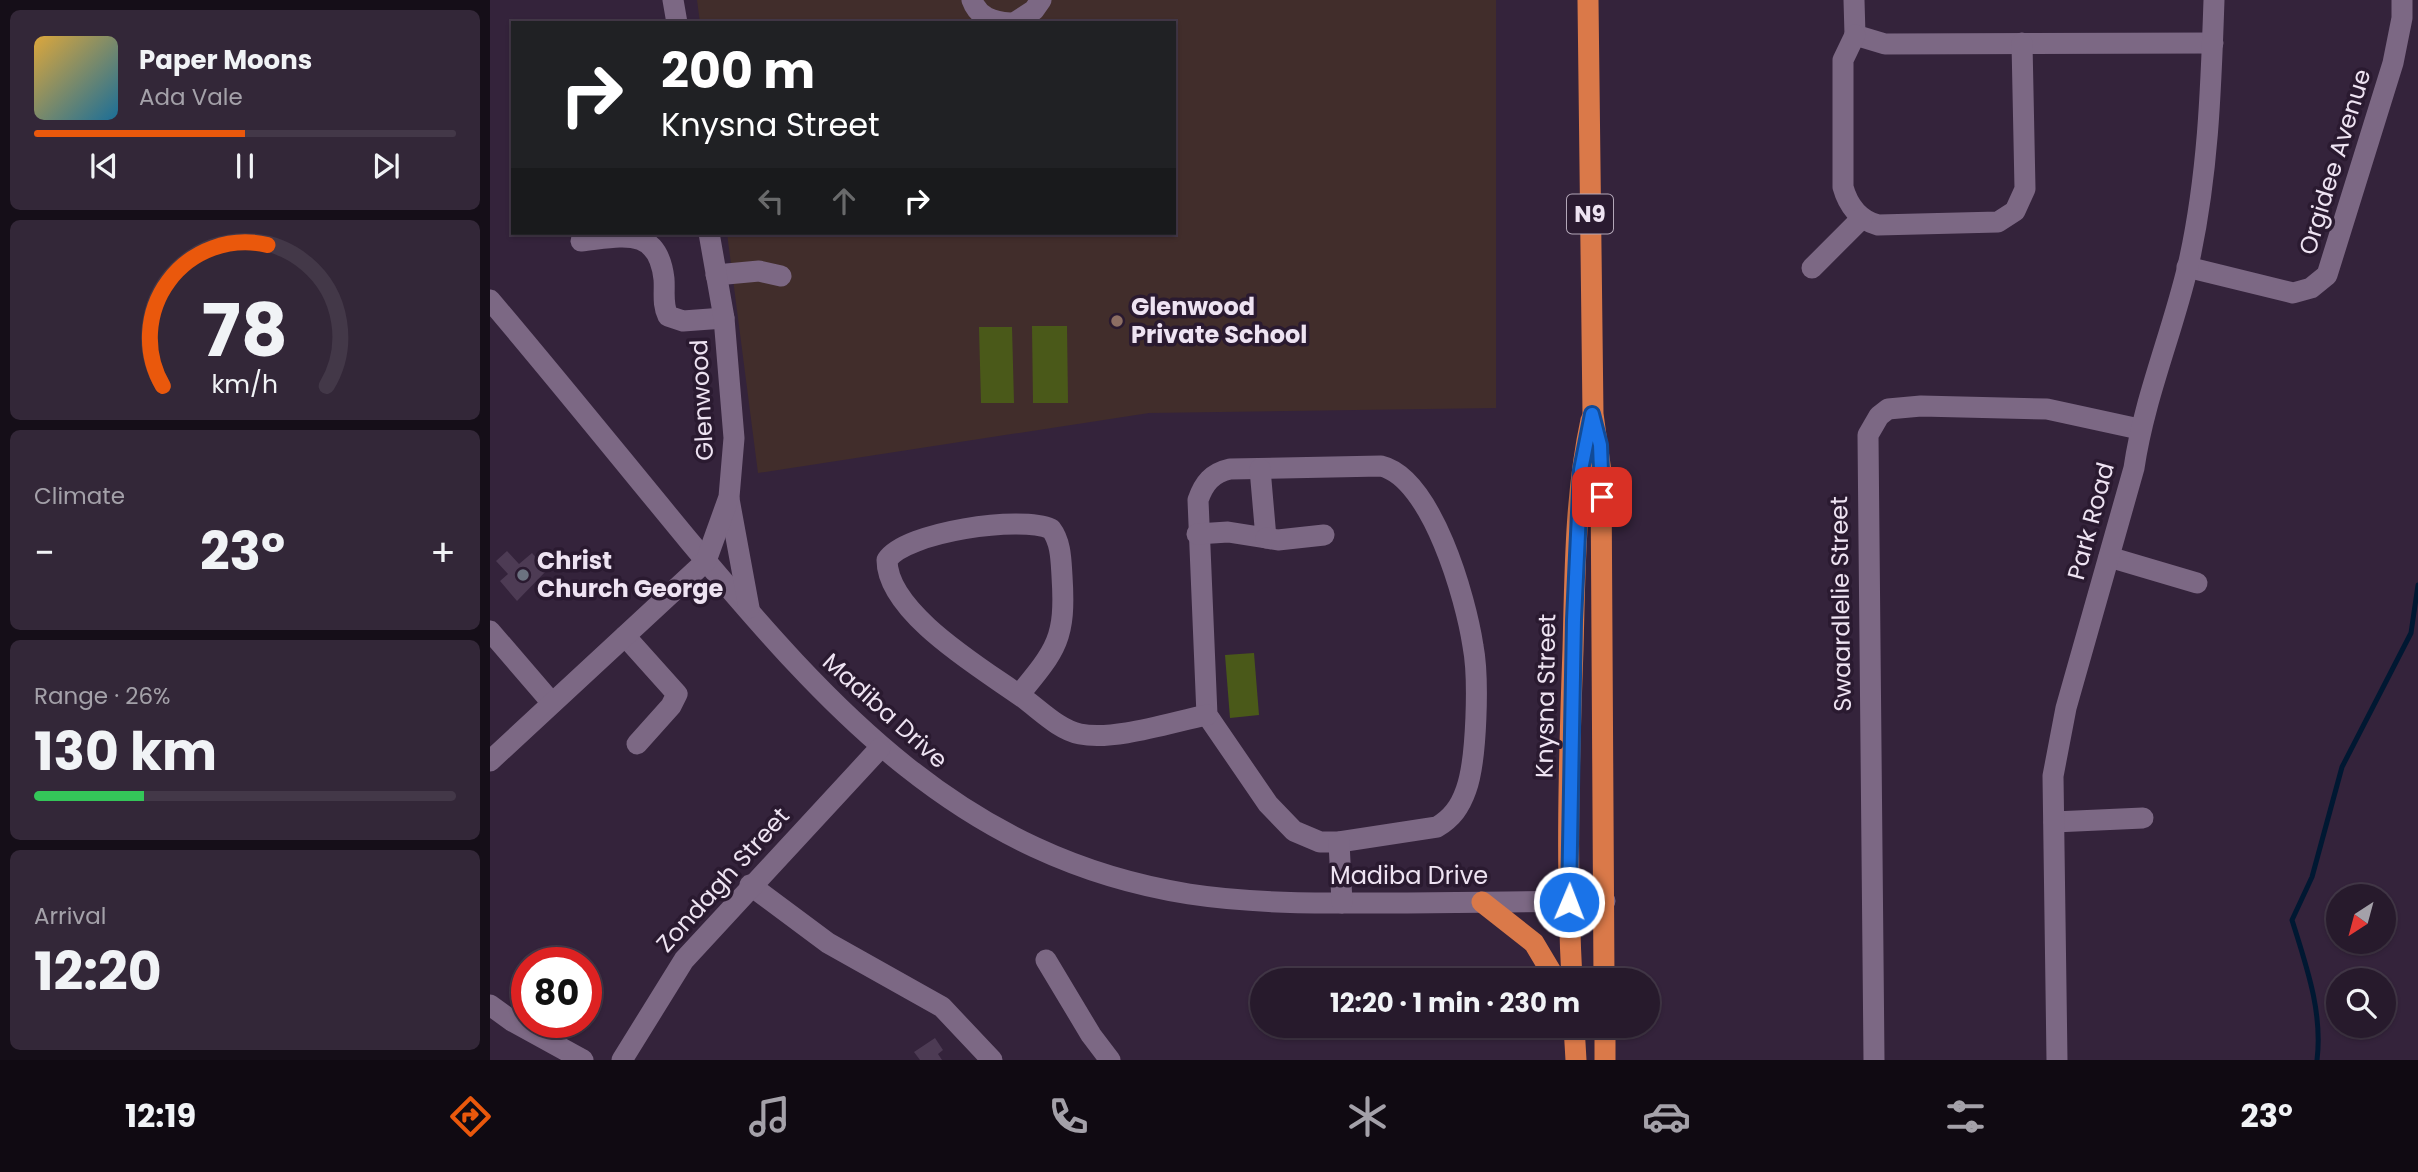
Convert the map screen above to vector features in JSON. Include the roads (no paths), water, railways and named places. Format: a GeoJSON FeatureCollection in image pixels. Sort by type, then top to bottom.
{"type":"FeatureCollection","features":[{"type":"Feature","properties":{"kind":"highway","name":"Knysna Street"},"geometry":{"type":"LineString","coordinates":[[1588,0],[1592,414],[1601,472],[1604,968]]}},
{"type":"Feature","properties":{"kind":"highway","name":"Knysna Street"},"geometry":{"type":"LineString","coordinates":[[1572,968],[1569,902],[1574,620],[1581,470],[1592,414]]}},
{"type":"Feature","properties":{"kind":"highway"},"geometry":{"type":"LineString","coordinates":[[1482,902],[1534,943],[1549,968]]}},
{"type":"Feature","properties":{"kind":"highway"},"geometry":{"type":"LineString","coordinates":[[1574,1038],[1576,1060]]}},
{"type":"Feature","properties":{"kind":"highway"},"geometry":{"type":"LineString","coordinates":[[1605,1038],[1605,1060]]}},
{"type":"Feature","properties":{"kind":"street"},"geometry":{"type":"LineString","coordinates":[[673,0],[677,21]]}},
{"type":"Feature","properties":{"kind":"street"},"geometry":{"type":"LineString","coordinates":[[972,0],[975,9],[993,21]]}},
{"type":"Feature","properties":{"kind":"street"},"geometry":{"type":"LineString","coordinates":[[1015,21],[1034,10],[1041,0]]}},
{"type":"Feature","properties":{"kind":"street"},"geometry":{"type":"LineString","coordinates":[[1854,0],[1855,35],[1843,60],[1843,187],[1850,204],[1862,218],[1886,225],[1998,222],[2015,211],[2025,189],[2022,43]]}},
{"type":"Feature","properties":{"kind":"street","name":"Park Road"},"geometry":{"type":"LineString","coordinates":[[2057,1060],[2053,776],[2066,708],[2134,468],[2139,429],[2187,267],[2204,188],[2214,0]]}},
{"type":"Feature","properties":{"kind":"street","name":"Orgidee Avenue"},"geometry":{"type":"LineString","coordinates":[[2187,267],[2293,293],[2311,288],[2328,275],[2393,63],[2402,18],[2402,0]]}},
{"type":"Feature","properties":{"kind":"street"},"geometry":{"type":"LineString","coordinates":[[1855,35],[1885,44],[2213,43]]}},
{"type":"Feature","properties":{"kind":"street"},"geometry":{"type":"LineString","coordinates":[[1812,268],[1862,218]]}},
{"type":"Feature","properties":{"kind":"street","name":"Glenwood"},"geometry":{"type":"LineString","coordinates":[[706,561],[729,496],[734,465],[734,410],[724,318],[709,235]]}},
{"type":"Feature","properties":{"kind":"street"},"geometry":{"type":"LineString","coordinates":[[581,241],[622,237],[648,241],[657,250],[664,278],[664,309],[668,316],[683,321],[724,318]]}},
{"type":"Feature","properties":{"kind":"street"},"geometry":{"type":"LineString","coordinates":[[716,275],[759,271],[781,276]]}},
{"type":"Feature","properties":{"kind":"street","name":"Madiba Drive"},"geometry":{"type":"LineString","coordinates":[[490,300],[805,676],[880,748],[925,783],[990,826],[1088,869],[1188,894],[1342,903],[1605,901]]}},
{"type":"Feature","properties":{"kind":"street","name":"Swaardlelie Street"},"geometry":{"type":"LineString","coordinates":[[1874,1060],[1868,435],[1879,416],[1888,409],[1921,406],[2048,408],[2139,429]]}},
{"type":"Feature","properties":{"kind":"street"},"geometry":{"type":"LineString","coordinates":[[1381,466],[1400,473],[1418,494],[1452,565],[1474,647],[1472,746],[1468,788],[1450,819],[1437,827],[1339,842],[1320,842],[1294,831],[1268,804],[1207,715],[1197,534],[1198,500],[1208,481],[1217,472],[1260,469],[1381,466]]}},
{"type":"Feature","properties":{"kind":"street"},"geometry":{"type":"LineString","coordinates":[[1260,469],[1266,538]]}},
{"type":"Feature","properties":{"kind":"street"},"geometry":{"type":"LineString","coordinates":[[729,496],[750,611]]}},
{"type":"Feature","properties":{"kind":"street"},"geometry":{"type":"LineString","coordinates":[[1019,695],[1051,656],[1065,615],[1059,544],[1051,529],[1027,522],[934,535],[891,553],[887,560],[891,584],[931,631],[971,664],[1070,731],[1097,736],[1207,715]]}},
{"type":"Feature","properties":{"kind":"street"},"geometry":{"type":"LineString","coordinates":[[1197,534],[1228,532],[1278,540],[1324,535]]}},
{"type":"Feature","properties":{"kind":"street"},"geometry":{"type":"LineString","coordinates":[[2109,557],[2197,583]]}},
{"type":"Feature","properties":{"kind":"street"},"geometry":{"type":"LineString","coordinates":[[490,761],[706,561]]}},
{"type":"Feature","properties":{"kind":"street"},"geometry":{"type":"LineString","coordinates":[[490,631],[552,703]]}},
{"type":"Feature","properties":{"kind":"street"},"geometry":{"type":"LineString","coordinates":[[625,636],[677,694],[671,706],[636,744]]}},
{"type":"Feature","properties":{"kind":"street","name":"Zondagh Street"},"geometry":{"type":"LineString","coordinates":[[622,1060],[684,960],[750,885],[880,748]]}},
{"type":"Feature","properties":{"kind":"street"},"geometry":{"type":"LineString","coordinates":[[2053,822],[2143,818]]}},
{"type":"Feature","properties":{"kind":"street"},"geometry":{"type":"LineString","coordinates":[[1339,842],[1342,903]]}},
{"type":"Feature","properties":{"kind":"street"},"geometry":{"type":"LineString","coordinates":[[750,885],[828,943],[942,1007],[992,1060]]}},
{"type":"Feature","properties":{"kind":"street"},"geometry":{"type":"LineString","coordinates":[[1046,960],[1091,1035],[1110,1060]]}},
{"type":"Feature","properties":{"kind":"street"},"geometry":{"type":"LineString","coordinates":[[490,1005],[512,1021],[583,1060]]}},
{"type":"Feature","properties":{"kind":"waterway"},"geometry":{"type":"LineString","coordinates":[[2317,1060],[2318,1024],[2315,1006],[2308,971],[2292,920],[2312,877],[2342,767],[2411,633],[2418,585]]}},
{"type":"Feature","properties":{"kind":"place","name":"Glenwood Private School"},"geometry":{"type":"Point","coordinates":[1117,321]}},
{"type":"Feature","properties":{"kind":"place","name":"Christ Church George"},"geometry":{"type":"Point","coordinates":[523,575]}}]}
